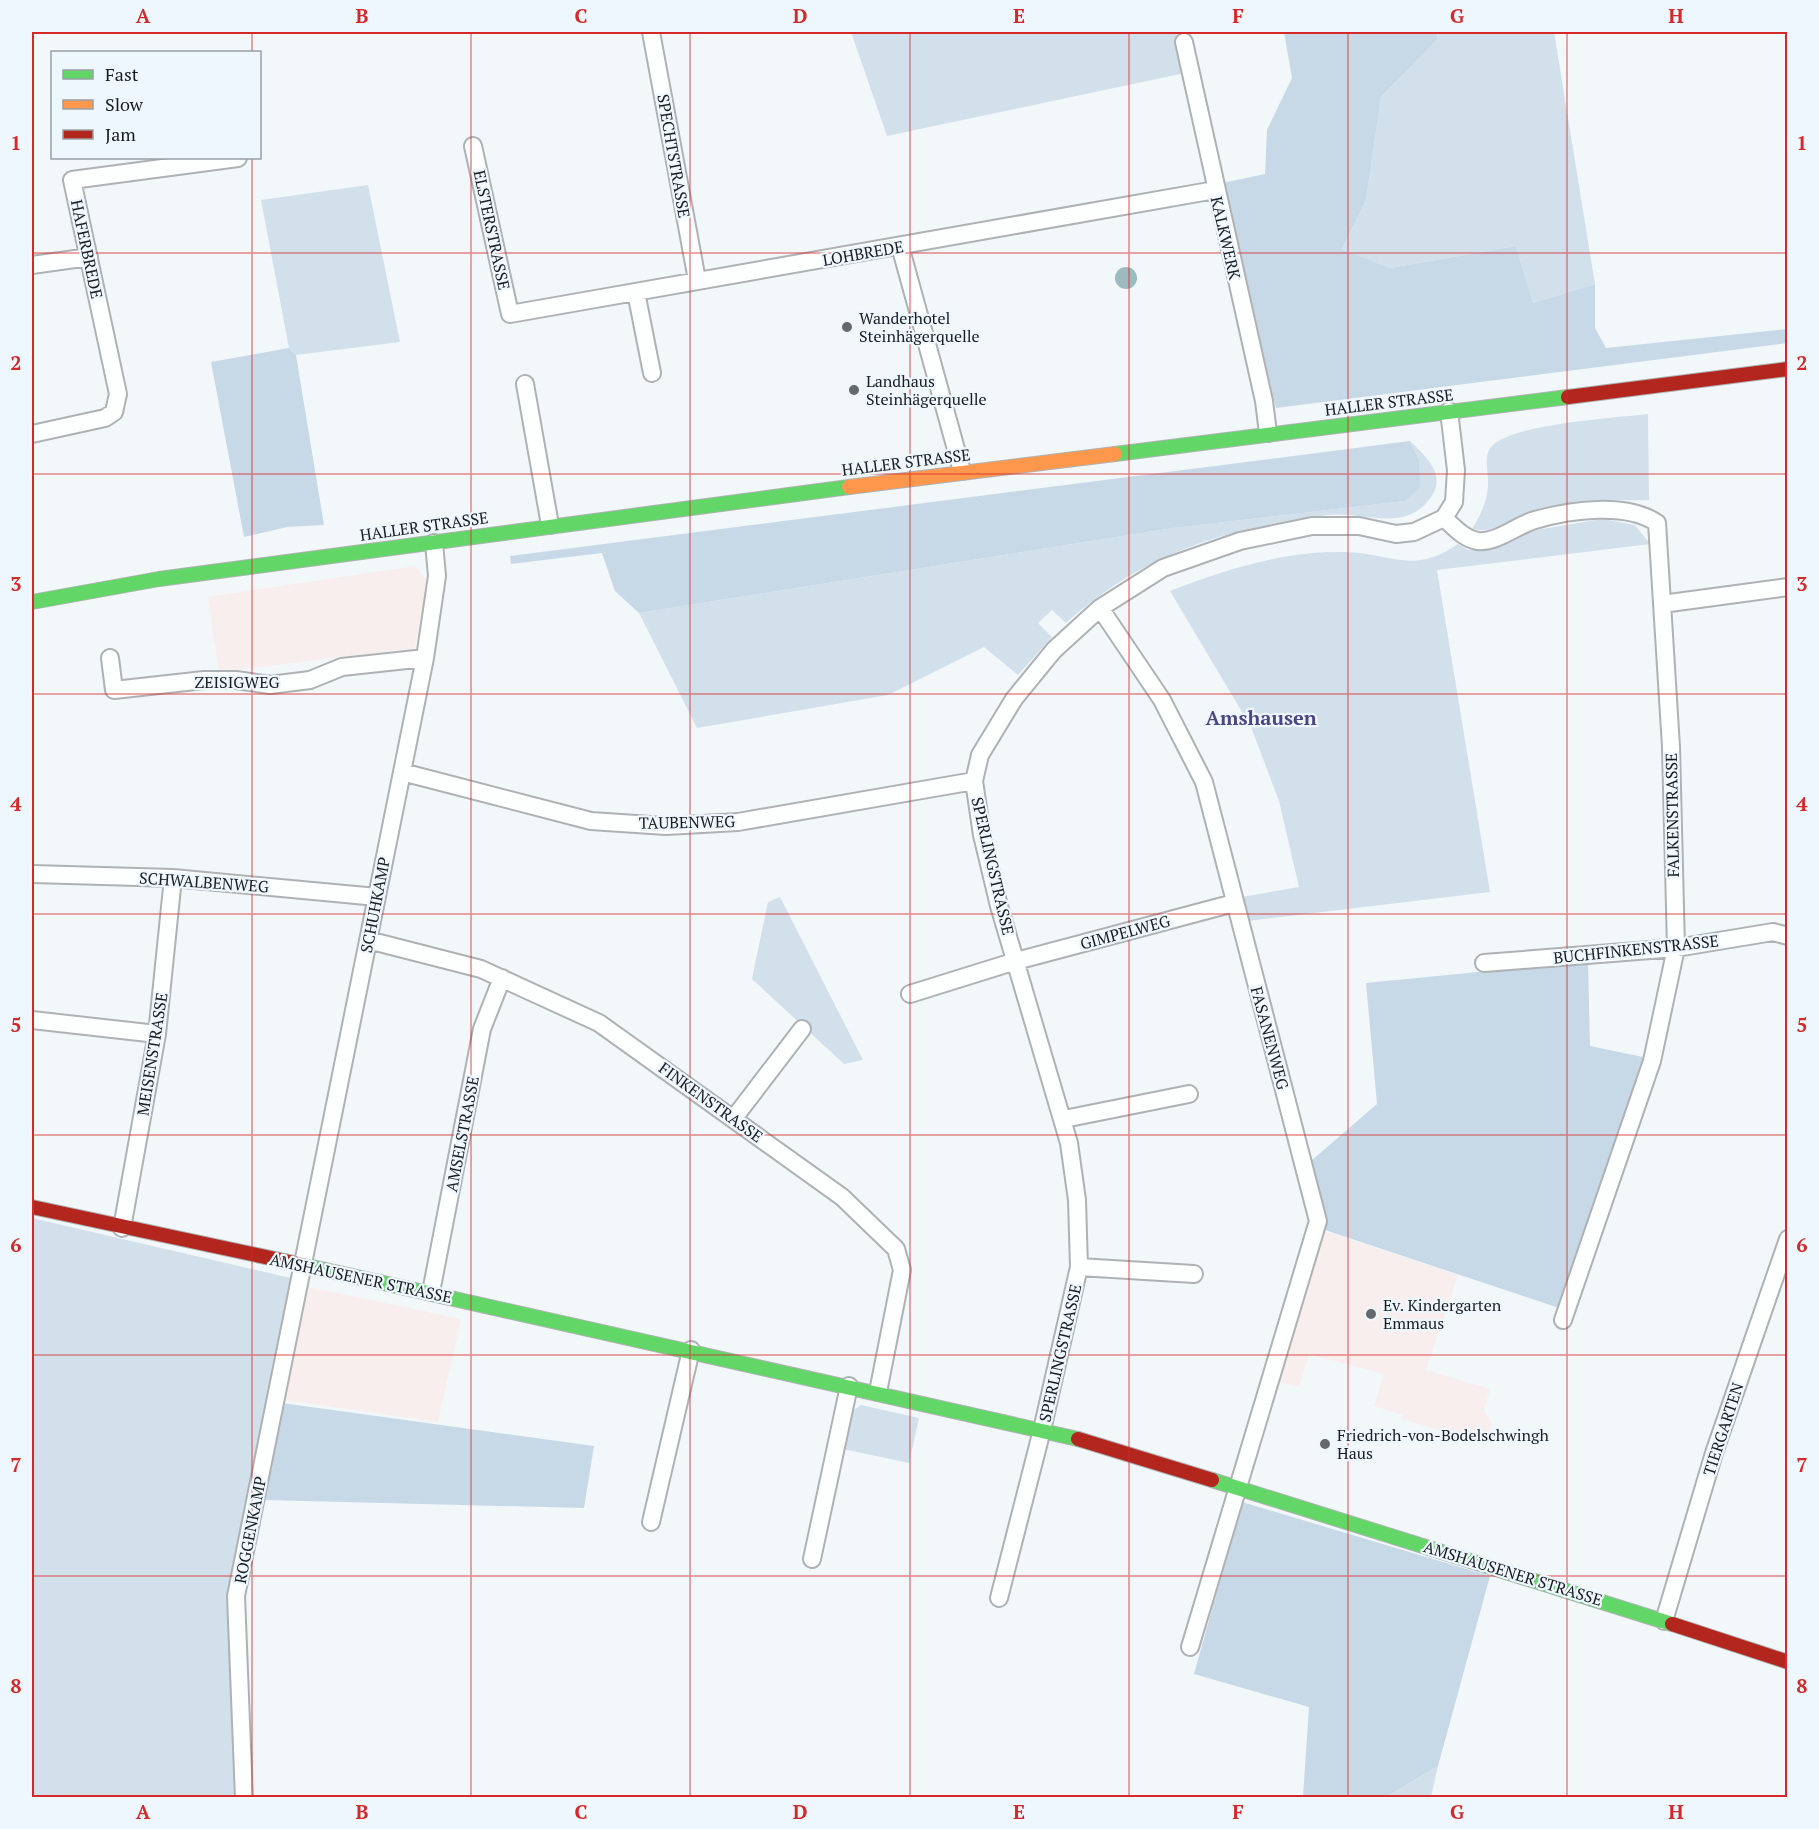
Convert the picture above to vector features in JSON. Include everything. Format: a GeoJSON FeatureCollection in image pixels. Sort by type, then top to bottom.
{"type":"FeatureCollection","features":[{"type":"Feature","properties":{"kind":"street","name":"SPECHTSTRASSE"},"geometry":{"type":"LineString","coordinates":[[651,32],[697,280]]}},
{"type":"Feature","properties":{"kind":"street","name":"KALKWERK"},"geometry":{"type":"LineString","coordinates":[[1184,42],[1215,190],[1264,401],[1268,434]]}},
{"type":"Feature","properties":{"kind":"street","name":"ELSTERSTRASSE"},"geometry":{"type":"LineString","coordinates":[[473,146],[510,314]]}},
{"type":"Feature","properties":{"kind":"street","name":"HAFERBREDE"},"geometry":{"type":"LineString","coordinates":[[32,435],[96,422],[114,412],[118,394],[72,180],[230,159]]}},
{"type":"Feature","properties":{"kind":"street","name":"LOHBREDE"},"geometry":{"type":"LineString","coordinates":[[510,314],[1215,190]]}},
{"type":"Feature","properties":{"kind":"street"},"geometry":{"type":"LineString","coordinates":[[900,246],[962,471]]}},
{"type":"Feature","properties":{"kind":"street"},"geometry":{"type":"LineString","coordinates":[[32,265],[89,256]]}},
{"type":"Feature","properties":{"kind":"street"},"geometry":{"type":"LineString","coordinates":[[636,292],[652,373]]}},
{"type":"Feature","properties":{"kind":"street","name":"HALLER STRASSE"},"geometry":{"type":"LineString","coordinates":[[32,602],[159,579],[434,543],[550,525],[962,471],[1788,369]]}},
{"type":"Feature","properties":{"kind":"street"},"geometry":{"type":"LineString","coordinates":[[525,384],[550,525]]}},
{"type":"Feature","properties":{"kind":"street"},"geometry":{"type":"LineString","coordinates":[[1444,518],[1454,502],[1456,470],[1449,411]]}},
{"type":"Feature","properties":{"kind":"street","name":"FALKENSTRASSE"},"geometry":{"type":"LineString","coordinates":[[1444,518],[1465,537],[1479,541],[1498,537],[1535,520],[1610,509],[1644,514],[1657,523],[1671,747],[1676,948],[1652,1061],[1563,1320]]}},
{"type":"Feature","properties":{"kind":"street","name":"SPERLINGSTRASSE"},"geometry":{"type":"LineString","coordinates":[[1042,1430],[1079,1268],[1077,1200],[1064,1119],[999,906],[974,781],[980,755],[1014,699],[1054,650],[1100,608],[1163,568],[1239,541],[1312,526],[1359,526],[1396,534],[1414,532],[1444,518]]}},
{"type":"Feature","properties":{"kind":"street","name":"SCHUHKAMP"},"geometry":{"type":"LineString","coordinates":[[303,1266],[425,658],[437,576],[434,543]]}},
{"type":"Feature","properties":{"kind":"street"},"geometry":{"type":"LineString","coordinates":[[1662,604],[1788,587]]}},
{"type":"Feature","properties":{"kind":"street","name":"FASANENWEG"},"geometry":{"type":"LineString","coordinates":[[1100,608],[1162,700],[1204,782],[1318,1221],[1237,1486]]}},
{"type":"Feature","properties":{"kind":"street","name":"ZEISIGWEG"},"geometry":{"type":"LineString","coordinates":[[110,658],[114,690],[204,680],[236,680],[270,685],[310,680],[342,667],[425,658]]}},
{"type":"Feature","properties":{"kind":"street","name":"TAUBENWEG"},"geometry":{"type":"LineString","coordinates":[[402,772],[591,821],[666,826],[738,822],[974,781]]}},
{"type":"Feature","properties":{"kind":"street","name":"SCHWALBENWEG"},"geometry":{"type":"LineString","coordinates":[[32,874],[173,878],[376,897]]}},
{"type":"Feature","properties":{"kind":"street","name":"MEISENSTRASSE"},"geometry":{"type":"LineString","coordinates":[[122,1228],[157,1034],[173,878]]}},
{"type":"Feature","properties":{"kind":"street","name":"GIMPELWEG"},"geometry":{"type":"LineString","coordinates":[[1016,961],[1234,903]]}},
{"type":"Feature","properties":{"kind":"street","name":"BUCHFINKENSTRASSE"},"geometry":{"type":"LineString","coordinates":[[1484,963],[1676,948],[1773,932],[1788,936]]}},
{"type":"Feature","properties":{"kind":"street","name":"FINKENSTRASSE"},"geometry":{"type":"LineString","coordinates":[[368,940],[481,969],[599,1023],[842,1197],[896,1249],[903,1270],[878,1392]]}},
{"type":"Feature","properties":{"kind":"street"},"geometry":{"type":"LineString","coordinates":[[910,994],[1016,961]]}},
{"type":"Feature","properties":{"kind":"street","name":"AMSELSTRASSE"},"geometry":{"type":"LineString","coordinates":[[431,1292],[482,1029],[502,978]]}},
{"type":"Feature","properties":{"kind":"street"},"geometry":{"type":"LineString","coordinates":[[32,1020],[157,1034]]}},
{"type":"Feature","properties":{"kind":"street"},"geometry":{"type":"LineString","coordinates":[[734,1119],[802,1029]]}},
{"type":"Feature","properties":{"kind":"street"},"geometry":{"type":"LineString","coordinates":[[1064,1119],[1189,1094]]}},
{"type":"Feature","properties":{"kind":"street","name":"AMSHAUSENER STRASSE"},"geometry":{"type":"LineString","coordinates":[[32,1207],[431,1292],[1042,1430],[1237,1486],[1788,1662]]}},
{"type":"Feature","properties":{"kind":"street","name":"TIERGARTEN"},"geometry":{"type":"LineString","coordinates":[[1664,1621],[1714,1453],[1788,1239]]}},
{"type":"Feature","properties":{"kind":"street","name":"ROGGENKAMP"},"geometry":{"type":"LineString","coordinates":[[244,1797],[236,1596],[303,1266]]}},
{"type":"Feature","properties":{"kind":"street"},"geometry":{"type":"LineString","coordinates":[[1079,1268],[1194,1274]]}},
{"type":"Feature","properties":{"kind":"street"},"geometry":{"type":"LineString","coordinates":[[651,1522],[691,1350]]}},
{"type":"Feature","properties":{"kind":"street"},"geometry":{"type":"LineString","coordinates":[[812,1559],[849,1386]]}},
{"type":"Feature","properties":{"kind":"street"},"geometry":{"type":"LineString","coordinates":[[999,1598],[1042,1430]]}},
{"type":"Feature","properties":{"kind":"street"},"geometry":{"type":"LineString","coordinates":[[1190,1647],[1237,1486]]}},
{"type":"Feature","properties":{"kind":"shaded area"},"geometry":{"type":"Polygon","coordinates":[[[851,32],[1176,32],[1185,73],[887,136],[851,32]]]}},
{"type":"Feature","properties":{"kind":"shaded area"},"geometry":{"type":"Polygon","coordinates":[[[1284,32],[1436,32],[1438,39],[1381,97],[1366,200],[1342,249],[1390,268],[1516,246],[1533,303],[1595,284],[1595,328],[1606,348],[1787,329],[1787,343],[1276,408],[1222,183],[1265,174],[1267,130],[1292,78],[1284,32]]]}},
{"type":"Feature","properties":{"kind":"shaded area"},"geometry":{"type":"Polygon","coordinates":[[[1436,32],[1554,32],[1595,284],[1533,303],[1516,246],[1390,268],[1342,249],[1366,200],[1381,97],[1438,39],[1436,32]]]}},
{"type":"Feature","properties":{"kind":"shaded area"},"geometry":{"type":"Polygon","coordinates":[[[368,185],[400,342],[296,355],[289,348],[261,200],[368,185]]]}},
{"type":"Feature","properties":{"kind":"shaded area"},"geometry":{"type":"Polygon","coordinates":[[[1126,267],[1134,270],[1137,278],[1134,286],[1126,289],[1118,286],[1115,278],[1118,270],[1126,267]]]}},
{"type":"Feature","properties":{"kind":"shaded area"},"geometry":{"type":"Polygon","coordinates":[[[289,348],[296,355],[324,525],[287,527],[244,537],[211,362],[289,348]]]}},
{"type":"Feature","properties":{"kind":"shaded area"},"geometry":{"type":"Polygon","coordinates":[[[1648,414],[1649,500],[1593,501],[1551,506],[1530,512],[1497,527],[1472,529],[1486,498],[1489,450],[1498,441],[1537,428],[1648,414]]]}},
{"type":"Feature","properties":{"kind":"shaded area"},"geometry":{"type":"Polygon","coordinates":[[[1410,441],[1431,464],[1437,480],[1430,498],[1421,508],[1411,514],[1376,518],[1339,514],[1290,521],[1220,537],[1156,561],[1126,578],[1066,623],[1052,610],[1038,623],[1052,637],[1018,675],[984,647],[888,695],[697,728],[639,613],[1173,528],[1405,501],[1419,460],[1410,441]]]}},
{"type":"Feature","properties":{"kind":"shaded area"},"geometry":{"type":"Polygon","coordinates":[[[1410,441],[1419,460],[1420,487],[1405,501],[1173,528],[639,613],[615,591],[602,553],[511,564],[510,556],[1410,441]]]}},
{"type":"Feature","properties":{"kind":"shaded area"},"geometry":{"type":"Polygon","coordinates":[[[1602,519],[1635,525],[1650,544],[1437,570],[1490,892],[1248,921],[1242,897],[1299,887],[1279,801],[1251,727],[1170,591],[1240,567],[1293,555],[1346,552],[1403,560],[1424,560],[1446,552],[1458,544],[1468,550],[1492,550],[1523,534],[1602,519]]]}},
{"type":"Feature","properties":{"kind":"shaded area"},"geometry":{"type":"Polygon","coordinates":[[[415,566],[428,581],[415,648],[219,672],[208,597],[415,566]]]}},
{"type":"Feature","properties":{"kind":"shaded area"},"geometry":{"type":"Polygon","coordinates":[[[780,897],[863,1060],[844,1064],[752,979],[768,902],[780,897]]]}},
{"type":"Feature","properties":{"kind":"shaded area"},"geometry":{"type":"Polygon","coordinates":[[[1588,961],[1590,1046],[1643,1057],[1559,1308],[1322,1229],[1326,1219],[1311,1161],[1377,1104],[1366,983],[1588,961]]]}},
{"type":"Feature","properties":{"kind":"shaded area"},"geometry":{"type":"Polygon","coordinates":[[[32,1218],[295,1279],[230,1592],[239,1797],[32,1798],[32,1218]]]}},
{"type":"Feature","properties":{"kind":"shaded area","name":"Ev. Kindergarten Emmaus"},"geometry":{"type":"Polygon","coordinates":[[[1321,1230],[1458,1275],[1426,1370],[1490,1389],[1484,1410],[1492,1423],[1486,1445],[1403,1419],[1403,1415],[1374,1406],[1384,1374],[1309,1354],[1299,1387],[1280,1382],[1321,1230]]]}},
{"type":"Feature","properties":{"kind":"shaded area"},"geometry":{"type":"Polygon","coordinates":[[[309,1287],[461,1319],[438,1422],[284,1400],[309,1287]]]}},
{"type":"Feature","properties":{"kind":"shaded area"},"geometry":{"type":"Polygon","coordinates":[[[282,1403],[594,1446],[584,1508],[265,1500],[282,1403]]]}},
{"type":"Feature","properties":{"kind":"shaded area"},"geometry":{"type":"Polygon","coordinates":[[[861,1405],[919,1418],[909,1463],[843,1449],[851,1412],[861,1405]]]}},
{"type":"Feature","properties":{"kind":"shaded area"},"geometry":{"type":"Polygon","coordinates":[[[1242,1502],[1490,1576],[1438,1766],[1386,1797],[1303,1797],[1309,1707],[1194,1674],[1242,1502]]]}},
{"type":"Feature","properties":{"kind":"shaded area"},"geometry":{"type":"Polygon","coordinates":[[[1438,1766],[1431,1797],[1386,1797],[1438,1766]]]}},
{"type":"Feature","properties":{"kind":"traffic: fast"},"geometry":{"type":"LineString","coordinates":[[1115,454],[1568,397]]}},
{"type":"Feature","properties":{"kind":"traffic: fast"},"geometry":{"type":"LineString","coordinates":[[32,602],[159,579],[849,487]]}},
{"type":"Feature","properties":{"kind":"traffic: fast"},"geometry":{"type":"LineString","coordinates":[[303,1265],[1078,1439]]}},
{"type":"Feature","properties":{"kind":"traffic: fast"},"geometry":{"type":"LineString","coordinates":[[1212,1480],[1672,1624]]}},
{"type":"Feature","properties":{"kind":"traffic: slow"},"geometry":{"type":"LineString","coordinates":[[849,487],[1115,454]]}},
{"type":"Feature","properties":{"kind":"traffic: jam"},"geometry":{"type":"LineString","coordinates":[[1568,397],[1788,369]]}},
{"type":"Feature","properties":{"kind":"traffic: jam"},"geometry":{"type":"LineString","coordinates":[[32,1207],[303,1265]]}},
{"type":"Feature","properties":{"kind":"traffic: jam"},"geometry":{"type":"LineString","coordinates":[[1078,1439],[1212,1480]]}},
{"type":"Feature","properties":{"kind":"traffic: jam"},"geometry":{"type":"LineString","coordinates":[[1672,1624],[1788,1662]]}},
{"type":"Feature","properties":{"kind":"place","name":"Wanderhotel Steinhägerquelle"},"geometry":{"type":"Point","coordinates":[847,327]}},
{"type":"Feature","properties":{"kind":"place","name":"Landhaus Steinhägerquelle"},"geometry":{"type":"Point","coordinates":[854,390]}},
{"type":"Feature","properties":{"kind":"place","name":"Ev. Kindergarten Emmaus"},"geometry":{"type":"Point","coordinates":[1371,1314]}},
{"type":"Feature","properties":{"kind":"place","name":"Friedrich-von-Bodelschwingh Haus"},"geometry":{"type":"Point","coordinates":[1325,1444]}},
{"type":"Feature","properties":{"kind":"district","name":"Amshausen"},"geometry":{"type":"Point","coordinates":[1261,717]}}]}
